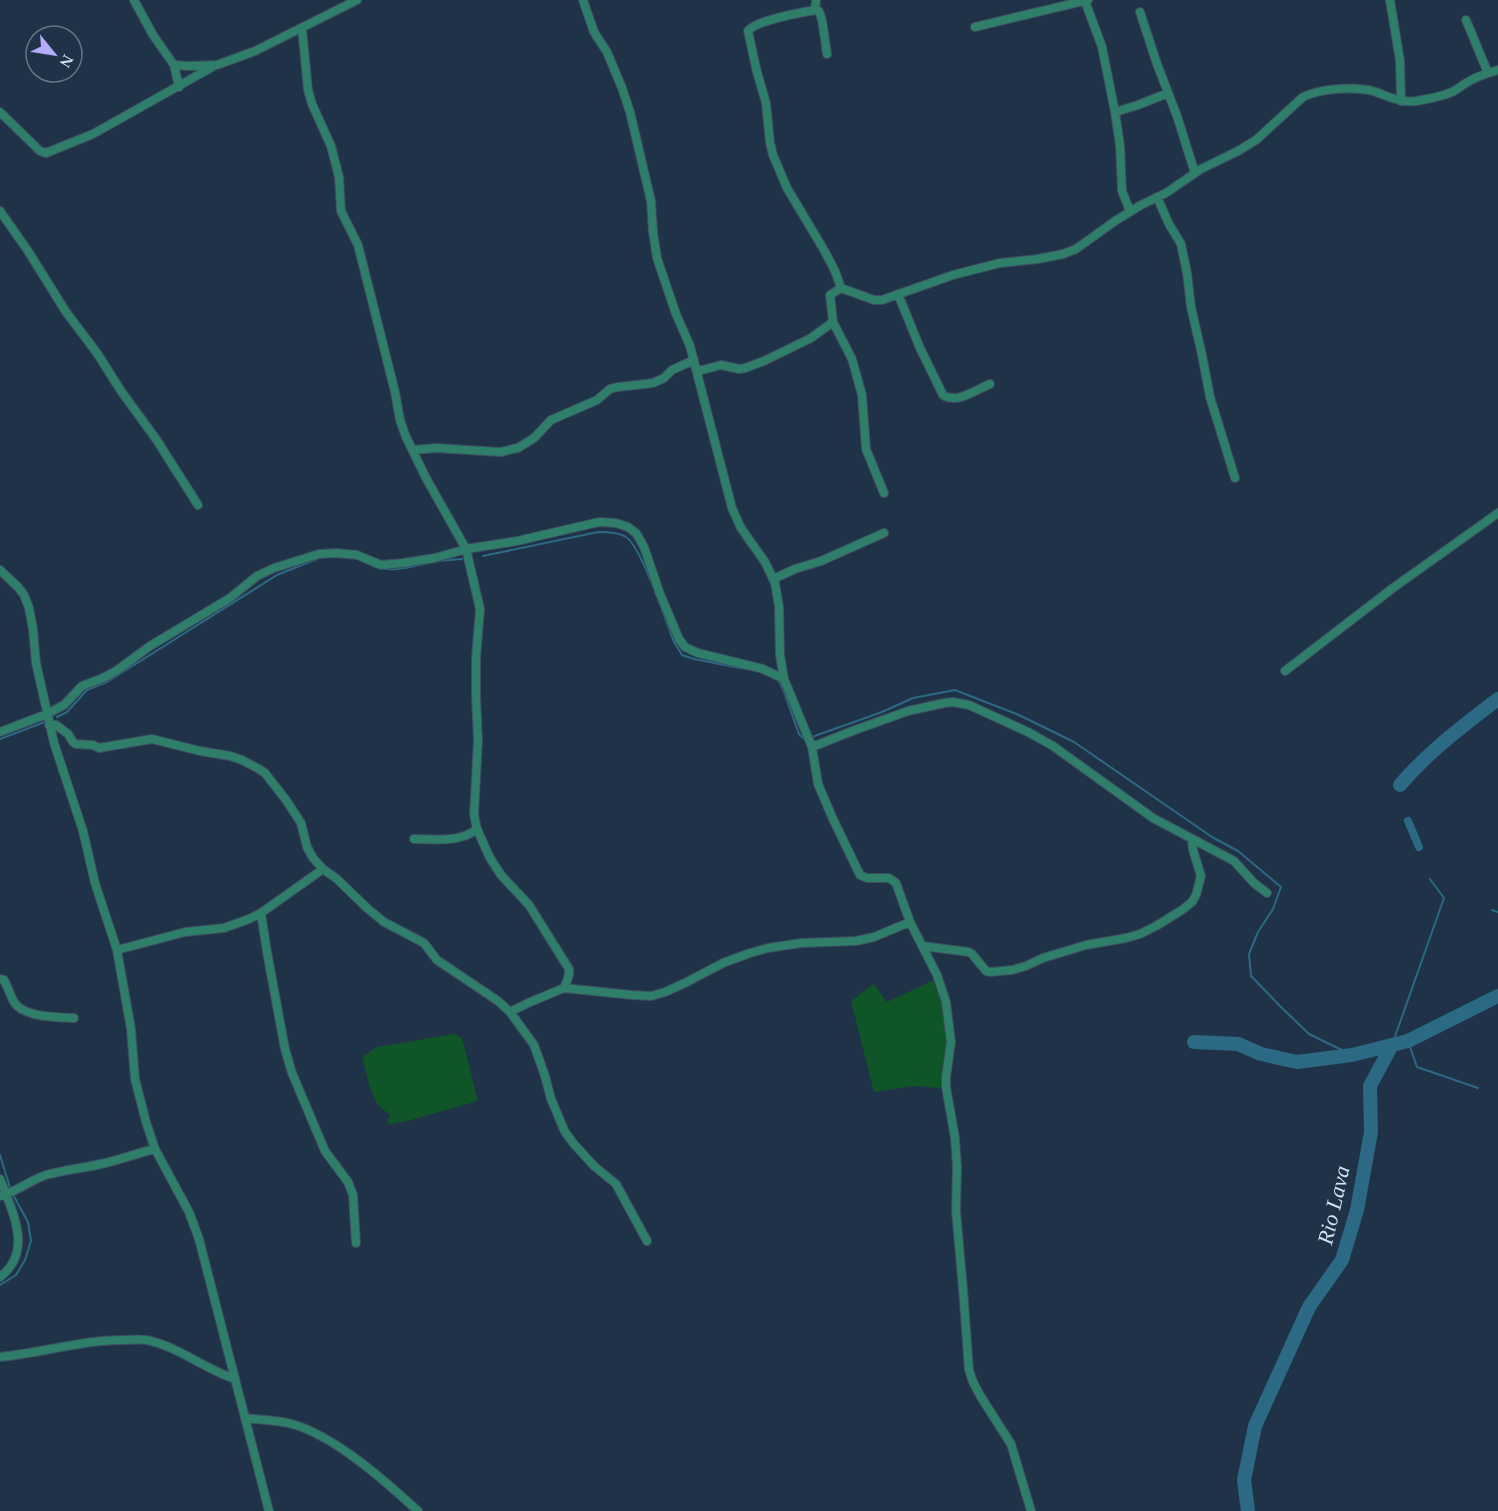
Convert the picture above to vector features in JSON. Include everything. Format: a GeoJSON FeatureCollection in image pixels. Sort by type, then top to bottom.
{"type":"FeatureCollection","features":[{"type":"Feature","properties":{"kind":"street"},"geometry":{"type":"LineString","coordinates":[[134,0],[153,35],[174,65],[178,87]]}},
{"type":"Feature","properties":{"kind":"street"},"geometry":{"type":"LineString","coordinates":[[0,112],[40,151],[46,153],[93,134],[217,65],[255,51],[357,0]]}},
{"type":"Feature","properties":{"kind":"street"},"geometry":{"type":"LineString","coordinates":[[583,0],[594,32],[607,52],[622,88],[651,201],[657,258],[698,371],[732,508],[741,528],[765,562],[773,579],[779,607],[780,655],[784,679],[812,747],[818,784],[860,875],[867,878],[889,878],[896,883],[910,922],[937,975],[946,1002],[951,1042],[946,1087],[955,1138],[956,1212],[969,1370],[973,1383],[1011,1444],[1031,1511]]}},
{"type":"Feature","properties":{"kind":"street"},"geometry":{"type":"LineString","coordinates":[[815,10],[816,0]]}},
{"type":"Feature","properties":{"kind":"street"},"geometry":{"type":"LineString","coordinates":[[975,27],[1087,0],[1101,47],[1115,112],[1120,146],[1122,191],[1130,212]]}},
{"type":"Feature","properties":{"kind":"street"},"geometry":{"type":"LineString","coordinates":[[1390,0],[1400,61],[1401,101]]}},
{"type":"Feature","properties":{"kind":"street"},"geometry":{"type":"LineString","coordinates":[[827,54],[819,11],[764,22],[749,29],[748,33],[766,103],[773,155],[787,188],[836,271],[842,288]]}},
{"type":"Feature","properties":{"kind":"street"},"geometry":{"type":"LineString","coordinates":[[1140,12],[1195,173]]}},
{"type":"Feature","properties":{"kind":"street"},"geometry":{"type":"LineString","coordinates":[[1466,20],[1488,73]]}},
{"type":"Feature","properties":{"kind":"street"},"geometry":{"type":"LineString","coordinates":[[302,28],[308,90],[332,147],[339,177],[341,211],[358,245],[400,420],[426,478],[466,549],[480,609],[476,678],[478,740],[474,815],[477,829],[490,858],[501,875],[529,905],[569,969],[564,988]]}},
{"type":"Feature","properties":{"kind":"street"},"geometry":{"type":"LineString","coordinates":[[174,65],[217,65]]}},
{"type":"Feature","properties":{"kind":"street"},"geometry":{"type":"LineString","coordinates":[[884,493],[866,449],[862,395],[852,359],[833,322],[830,295],[832,293],[842,288],[874,300],[882,300],[953,275],[1000,263],[1063,254],[1076,249],[1115,221],[1256,140],[1303,97],[1312,93],[1358,89],[1401,101],[1413,101],[1442,96],[1477,77],[1498,70]]}},
{"type":"Feature","properties":{"kind":"street"},"geometry":{"type":"LineString","coordinates":[[1115,112],[1168,93]]}},
{"type":"Feature","properties":{"kind":"street"},"geometry":{"type":"LineString","coordinates":[[1157,197],[1181,244],[1191,307],[1210,397],[1235,478]]}},
{"type":"Feature","properties":{"kind":"street"},"geometry":{"type":"LineString","coordinates":[[0,211],[66,312],[156,439],[198,505]]}},
{"type":"Feature","properties":{"kind":"street"},"geometry":{"type":"LineString","coordinates":[[898,294],[920,348],[943,395],[957,399],[990,384]]}},
{"type":"Feature","properties":{"kind":"street"},"geometry":{"type":"LineString","coordinates":[[698,371],[721,365],[745,368],[811,338],[833,322]]}},
{"type":"Feature","properties":{"kind":"street"},"geometry":{"type":"LineString","coordinates":[[413,450],[436,448],[500,452],[518,448],[534,438],[551,420],[597,400],[610,389],[653,383],[664,378],[672,370],[694,360]]}},
{"type":"Feature","properties":{"kind":"street"},"geometry":{"type":"LineString","coordinates":[[1285,671],[1393,588],[1498,513]]}},
{"type":"Feature","properties":{"kind":"street"},"geometry":{"type":"LineString","coordinates":[[0,732],[64,705],[82,686],[103,678],[150,646],[230,598],[257,576],[274,568],[319,554],[342,553],[357,555],[381,565],[403,563],[435,558],[466,549],[517,541],[598,522],[628,526],[636,533],[644,547],[679,639],[686,647],[698,653],[763,669],[784,679]]}},
{"type":"Feature","properties":{"kind":"street"},"geometry":{"type":"LineString","coordinates":[[773,579],[884,533]]}},
{"type":"Feature","properties":{"kind":"street"},"geometry":{"type":"LineString","coordinates":[[0,570],[18,587],[28,608],[33,629],[36,663],[49,725],[83,831],[95,883],[117,950],[131,1029],[135,1079],[146,1122],[155,1149],[189,1212],[199,1239],[269,1511]]}},
{"type":"Feature","properties":{"kind":"street"},"geometry":{"type":"LineString","coordinates":[[812,747],[908,711],[944,703],[964,704],[1028,732],[1053,746],[1154,818],[1234,861],[1266,893]]}},
{"type":"Feature","properties":{"kind":"street"},"geometry":{"type":"LineString","coordinates":[[49,725],[56,724],[80,745],[88,744],[99,748],[152,739],[230,756],[265,773],[301,823],[307,847],[323,869],[384,922],[424,944],[437,960],[510,1012],[534,1045],[551,1099],[565,1132],[594,1166],[616,1184],[647,1241]]}},
{"type":"Feature","properties":{"kind":"street"},"geometry":{"type":"LineString","coordinates":[[414,839],[451,839],[471,834],[477,829]]}},
{"type":"Feature","properties":{"kind":"street"},"geometry":{"type":"LineString","coordinates":[[922,946],[969,952],[983,969],[990,972],[1012,970],[1086,945],[1140,934],[1182,910],[1192,902],[1196,895],[1201,876],[1192,839]]}},
{"type":"Feature","properties":{"kind":"street"},"geometry":{"type":"LineString","coordinates":[[117,950],[184,932],[224,928],[249,919],[323,869]]}},
{"type":"Feature","properties":{"kind":"street"},"geometry":{"type":"LineString","coordinates":[[261,913],[285,1049],[292,1073],[314,1120],[325,1151],[348,1182],[353,1195],[356,1243]]}},
{"type":"Feature","properties":{"kind":"street"},"geometry":{"type":"LineString","coordinates":[[510,1012],[564,988],[651,996],[675,988],[723,963],[750,953],[801,943],[856,941],[874,937],[910,922]]}},
{"type":"Feature","properties":{"kind":"street"},"geometry":{"type":"LineString","coordinates":[[0,979],[4,980],[15,1004],[21,1009],[41,1016],[74,1018]]}},
{"type":"Feature","properties":{"kind":"street"},"geometry":{"type":"LineString","coordinates":[[8,1194],[46,1175],[155,1149]]}},
{"type":"Feature","properties":{"kind":"street"},"geometry":{"type":"LineString","coordinates":[[0,1179],[8,1194],[14,1214],[18,1245],[14,1262],[9,1270],[0,1277]]}},
{"type":"Feature","properties":{"kind":"street"},"geometry":{"type":"LineString","coordinates":[[0,1358],[102,1340],[145,1340],[165,1347],[220,1374],[235,1378]]}},
{"type":"Feature","properties":{"kind":"street"},"geometry":{"type":"LineString","coordinates":[[245,1418],[291,1424],[329,1441],[382,1479],[418,1511]]}},
{"type":"Feature","properties":{"kind":"green space"},"geometry":{"type":"Polygon","coordinates":[[[934,980],[944,1005],[948,1044],[941,1088],[913,1086],[874,1092],[851,1001],[874,984],[887,1002],[934,980]]]}},
{"type":"Feature","properties":{"kind":"green space"},"geometry":{"type":"Polygon","coordinates":[[[454,1034],[462,1038],[478,1101],[387,1125],[390,1115],[377,1104],[370,1088],[362,1057],[377,1047],[454,1034]]]}},
{"type":"Feature","properties":{"kind":"waterway"},"geometry":{"type":"LineString","coordinates":[[483,556],[598,532],[623,535],[639,554],[674,642],[682,655],[745,669]]}},
{"type":"Feature","properties":{"kind":"waterway"},"geometry":{"type":"LineString","coordinates":[[57,717],[67,712],[87,690],[107,682],[277,575],[317,559]]}},
{"type":"Feature","properties":{"kind":"waterway"},"geometry":{"type":"LineString","coordinates":[[438,561],[462,559]]}},
{"type":"Feature","properties":{"kind":"waterway"},"geometry":{"type":"LineString","coordinates":[[371,565],[390,569],[424,564]]}},
{"type":"Feature","properties":{"kind":"waterway"},"geometry":{"type":"LineString","coordinates":[[778,680],[799,734],[803,738]]}},
{"type":"Feature","properties":{"kind":"waterway"},"geometry":{"type":"LineString","coordinates":[[812,737],[882,712],[913,698],[955,690],[1019,715],[1074,742],[1212,837],[1238,851],[1281,887],[1273,909],[1258,932],[1249,954],[1251,976],[1309,1034],[1352,1055]]}},
{"type":"Feature","properties":{"kind":"waterway"},"geometry":{"type":"LineString","coordinates":[[1400,785],[1435,750],[1498,699]]}},
{"type":"Feature","properties":{"kind":"waterway"},"geometry":{"type":"LineString","coordinates":[[0,739],[45,722]]}},
{"type":"Feature","properties":{"kind":"waterway"},"geometry":{"type":"LineString","coordinates":[[1408,821],[1419,847]]}},
{"type":"Feature","properties":{"kind":"waterway"},"geometry":{"type":"LineString","coordinates":[[1392,1045],[1444,898],[1430,879]]}},
{"type":"Feature","properties":{"kind":"waterway"},"geometry":{"type":"LineString","coordinates":[[1492,910],[1498,912]]}},
{"type":"Feature","properties":{"kind":"waterway"},"geometry":{"type":"LineString","coordinates":[[1194,1042],[1238,1044],[1261,1054],[1297,1062],[1352,1055],[1408,1041],[1498,996]]}},
{"type":"Feature","properties":{"kind":"waterway"},"geometry":{"type":"LineString","coordinates":[[1408,1041],[1417,1067],[1478,1088]]}},
{"type":"Feature","properties":{"kind":"waterway","name":"Rio Lava"},"geometry":{"type":"LineString","coordinates":[[1248,1511],[1244,1480],[1255,1426],[1309,1307],[1342,1260],[1357,1210],[1371,1132],[1370,1086],[1392,1045]]}},
{"type":"Feature","properties":{"kind":"waterway"},"geometry":{"type":"LineString","coordinates":[[0,1155],[11,1191],[28,1222],[31,1241],[25,1260],[16,1275],[0,1285]]}}]}
